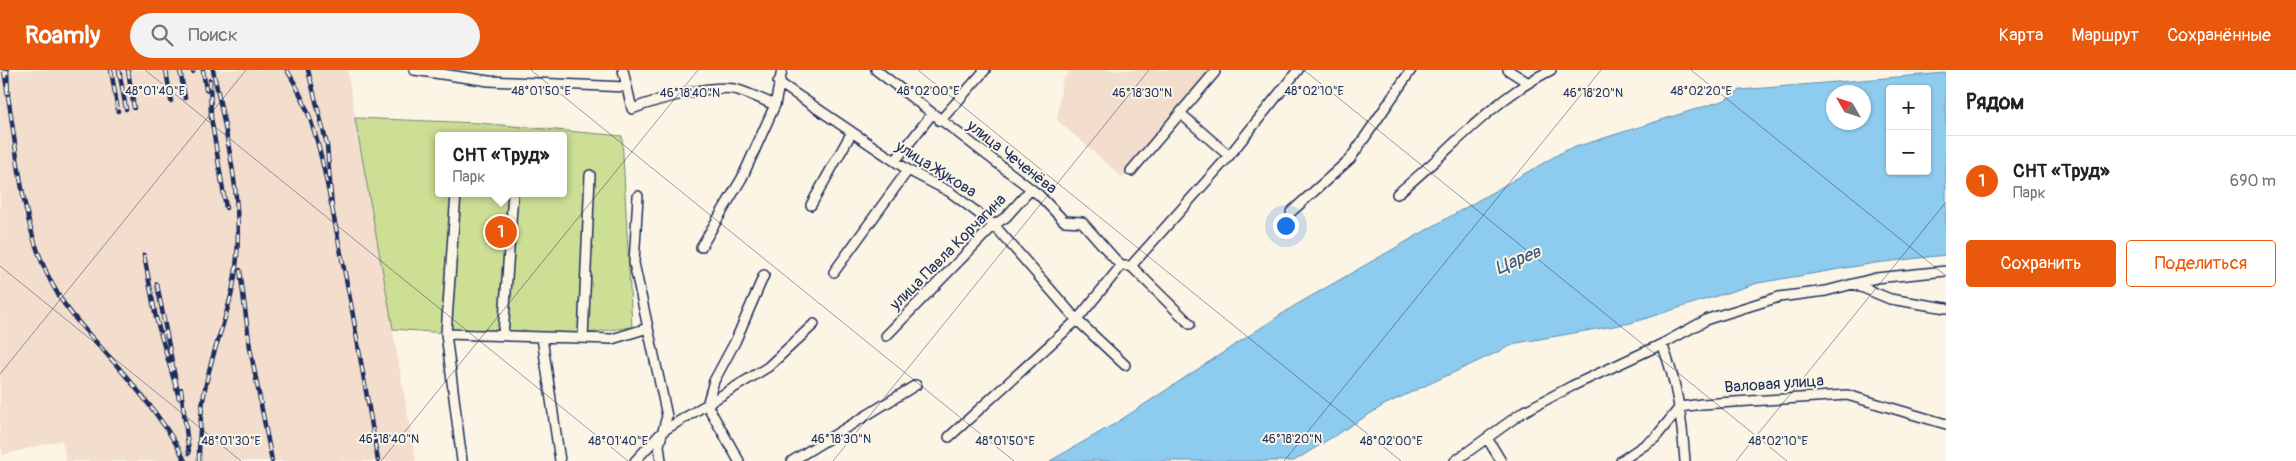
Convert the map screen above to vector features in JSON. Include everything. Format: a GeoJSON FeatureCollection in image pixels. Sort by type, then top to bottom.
{"type":"FeatureCollection","features":[{"type":"Feature","properties":{"kind":"street"},"geometry":{"type":"LineString","coordinates":[[414,70],[489,81],[626,87]]}},
{"type":"Feature","properties":{"kind":"street"},"geometry":{"type":"LineString","coordinates":[[624,70],[632,109],[654,101],[704,91],[736,89],[775,105]]}},
{"type":"Feature","properties":{"kind":"street"},"geometry":{"type":"LineString","coordinates":[[701,248],[742,178],[775,105],[778,82],[782,70]]}},
{"type":"Feature","properties":{"kind":"street","name":"улица Чеченёва"},"geometry":{"type":"LineString","coordinates":[[876,70],[1031,189],[1064,221],[1082,222],[1126,266],[1190,324]]}},
{"type":"Feature","properties":{"kind":"street"},"geometry":{"type":"LineString","coordinates":[[940,121],[985,70]]}},
{"type":"Feature","properties":{"kind":"street"},"geometry":{"type":"LineString","coordinates":[[949,437],[1077,320],[1229,156],[1298,70]]}},
{"type":"Feature","properties":{"kind":"street"},"geometry":{"type":"LineString","coordinates":[[1291,212],[1350,159],[1411,70]]}},
{"type":"Feature","properties":{"kind":"street"},"geometry":{"type":"LineString","coordinates":[[1508,70],[1527,82]]}},
{"type":"Feature","properties":{"kind":"street"},"geometry":{"type":"LineString","coordinates":[[1397,194],[1424,172],[1453,143],[1527,82],[1551,70]]}},
{"type":"Feature","properties":{"kind":"street"},"geometry":{"type":"LineString","coordinates":[[1130,171],[1215,72]]}},
{"type":"Feature","properties":{"kind":"street","name":"улица Жукова"},"geometry":{"type":"LineString","coordinates":[[778,82],[895,162],[950,192],[994,225],[1077,320],[1125,365]]}},
{"type":"Feature","properties":{"kind":"street"},"geometry":{"type":"LineString","coordinates":[[1180,113],[1229,156]]}},
{"type":"Feature","properties":{"kind":"street"},"geometry":{"type":"LineString","coordinates":[[895,162],[932,114]]}},
{"type":"Feature","properties":{"kind":"street"},"geometry":{"type":"LineString","coordinates":[[811,205],[852,132]]}},
{"type":"Feature","properties":{"kind":"street"},"geometry":{"type":"LineString","coordinates":[[834,272],[908,170]]}},
{"type":"Feature","properties":{"kind":"street"},"geometry":{"type":"LineString","coordinates":[[583,338],[590,176]]}},
{"type":"Feature","properties":{"kind":"street","name":"улица Павла Корчагина"},"geometry":{"type":"LineString","coordinates":[[886,336],[994,225],[1006,217],[1031,189]]}},
{"type":"Feature","properties":{"kind":"street"},"geometry":{"type":"LineString","coordinates":[[638,196],[634,263],[667,416],[659,445],[661,461]]}},
{"type":"Feature","properties":{"kind":"street"},"geometry":{"type":"LineString","coordinates":[[456,197],[446,334],[462,461]]}},
{"type":"Feature","properties":{"kind":"street"},"geometry":{"type":"LineString","coordinates":[[502,335],[513,197]]}},
{"type":"Feature","properties":{"kind":"street"},"geometry":{"type":"LineString","coordinates":[[1455,461],[1523,412],[1572,386],[1662,344],[1708,319],[1779,297],[1854,284],[1876,278],[1946,271]]}},
{"type":"Feature","properties":{"kind":"street"},"geometry":{"type":"LineString","coordinates":[[739,461],[707,406],[714,381],[735,342],[764,276]]}},
{"type":"Feature","properties":{"kind":"street"},"geometry":{"type":"LineString","coordinates":[[1854,284],[1890,299],[1946,308]]}},
{"type":"Feature","properties":{"kind":"street"},"geometry":{"type":"LineString","coordinates":[[635,461],[663,431],[707,406],[768,367],[814,324]]}},
{"type":"Feature","properties":{"kind":"street"},"geometry":{"type":"LineString","coordinates":[[446,334],[612,339],[648,328]]}},
{"type":"Feature","properties":{"kind":"street"},"geometry":{"type":"LineString","coordinates":[[542,338],[560,461]]}},
{"type":"Feature","properties":{"kind":"street"},"geometry":{"type":"LineString","coordinates":[[1662,344],[1671,366],[1680,408],[1685,461]]}},
{"type":"Feature","properties":{"kind":"street"},"geometry":{"type":"LineString","coordinates":[[792,461],[916,384]]}},
{"type":"Feature","properties":{"kind":"street","name":"Валовая улица"},"geometry":{"type":"LineString","coordinates":[[1680,408],[1836,395],[1882,404],[1946,424]]}},
{"type":"Feature","properties":{"kind":"street"},"geometry":{"type":"LineString","coordinates":[[1621,461],[1655,438],[1680,408]]}},
{"type":"Feature","properties":{"kind":"street"},"geometry":{"type":"LineString","coordinates":[[1487,438],[1501,461]]}},
{"type":"Feature","properties":{"kind":"shaded area"},"geometry":{"type":"Polygon","coordinates":[[[0,70],[347,70],[416,461],[66,461],[62,440],[3,455],[0,441],[0,70]]]}},
{"type":"Feature","properties":{"kind":"shaded area"},"geometry":{"type":"Polygon","coordinates":[[[1071,70],[1215,70],[1123,178],[1057,120],[1062,81],[1071,70]]]}},
{"type":"Feature","properties":{"kind":"green space"},"geometry":{"type":"Polygon","coordinates":[[[355,118],[479,123],[622,136],[632,327],[587,333],[581,336],[444,333],[393,329],[355,118]]]}},
{"type":"Feature","properties":{"kind":"water","name":"Царев"},"geometry":{"type":"Polygon","coordinates":[[[1946,73],[1946,255],[1875,263],[1758,283],[1631,323],[1517,343],[1384,405],[1294,461],[1050,461],[1116,423],[1294,306],[1566,150],[1725,100],[1740,90],[1946,73]]]}},
{"type":"Feature","properties":{"kind":"railway"},"geometry":{"type":"LineString","coordinates":[[4,70],[8,96],[7,70]]}},
{"type":"Feature","properties":{"kind":"railway"},"geometry":{"type":"LineString","coordinates":[[111,70],[118,111]]}},
{"type":"Feature","properties":{"kind":"railway"},"geometry":{"type":"LineString","coordinates":[[119,70],[126,109]]}},
{"type":"Feature","properties":{"kind":"railway"},"geometry":{"type":"LineString","coordinates":[[128,70],[134,108]]}},
{"type":"Feature","properties":{"kind":"railway"},"geometry":{"type":"LineString","coordinates":[[166,70],[171,101]]}},
{"type":"Feature","properties":{"kind":"railway"},"geometry":{"type":"LineString","coordinates":[[180,70],[185,98]]}},
{"type":"Feature","properties":{"kind":"railway"},"geometry":{"type":"LineString","coordinates":[[203,70],[206,90]]}},
{"type":"Feature","properties":{"kind":"railway"},"geometry":{"type":"LineString","coordinates":[[199,461],[200,428],[204,396],[233,287],[238,233],[237,206],[230,151],[213,70]]}},
{"type":"Feature","properties":{"kind":"railway"},"geometry":{"type":"LineString","coordinates":[[287,70],[304,103],[316,137],[332,208],[327,145],[308,70]]}},
{"type":"Feature","properties":{"kind":"railway"},"geometry":{"type":"LineString","coordinates":[[210,80],[211,117],[226,208]]}},
{"type":"Feature","properties":{"kind":"railway"},"geometry":{"type":"LineString","coordinates":[[8,96],[24,199],[37,249],[47,273],[69,311],[149,404],[178,447],[185,461]]}},
{"type":"Feature","properties":{"kind":"railway"},"geometry":{"type":"LineString","coordinates":[[332,208],[351,304],[378,461]]}},
{"type":"Feature","properties":{"kind":"railway"},"geometry":{"type":"LineString","coordinates":[[144,255],[156,318],[179,398],[157,284]]}},
{"type":"Feature","properties":{"kind":"railway"},"geometry":{"type":"LineString","coordinates":[[240,270],[250,348],[272,461]]}},
{"type":"Feature","properties":{"kind":"railway"},"geometry":{"type":"LineString","coordinates":[[181,389],[189,453]]}},
{"type":"Feature","properties":{"kind":"place","name":"СНТ «Труд»"},"geometry":{"type":"Point","coordinates":[501,232]}}]}
